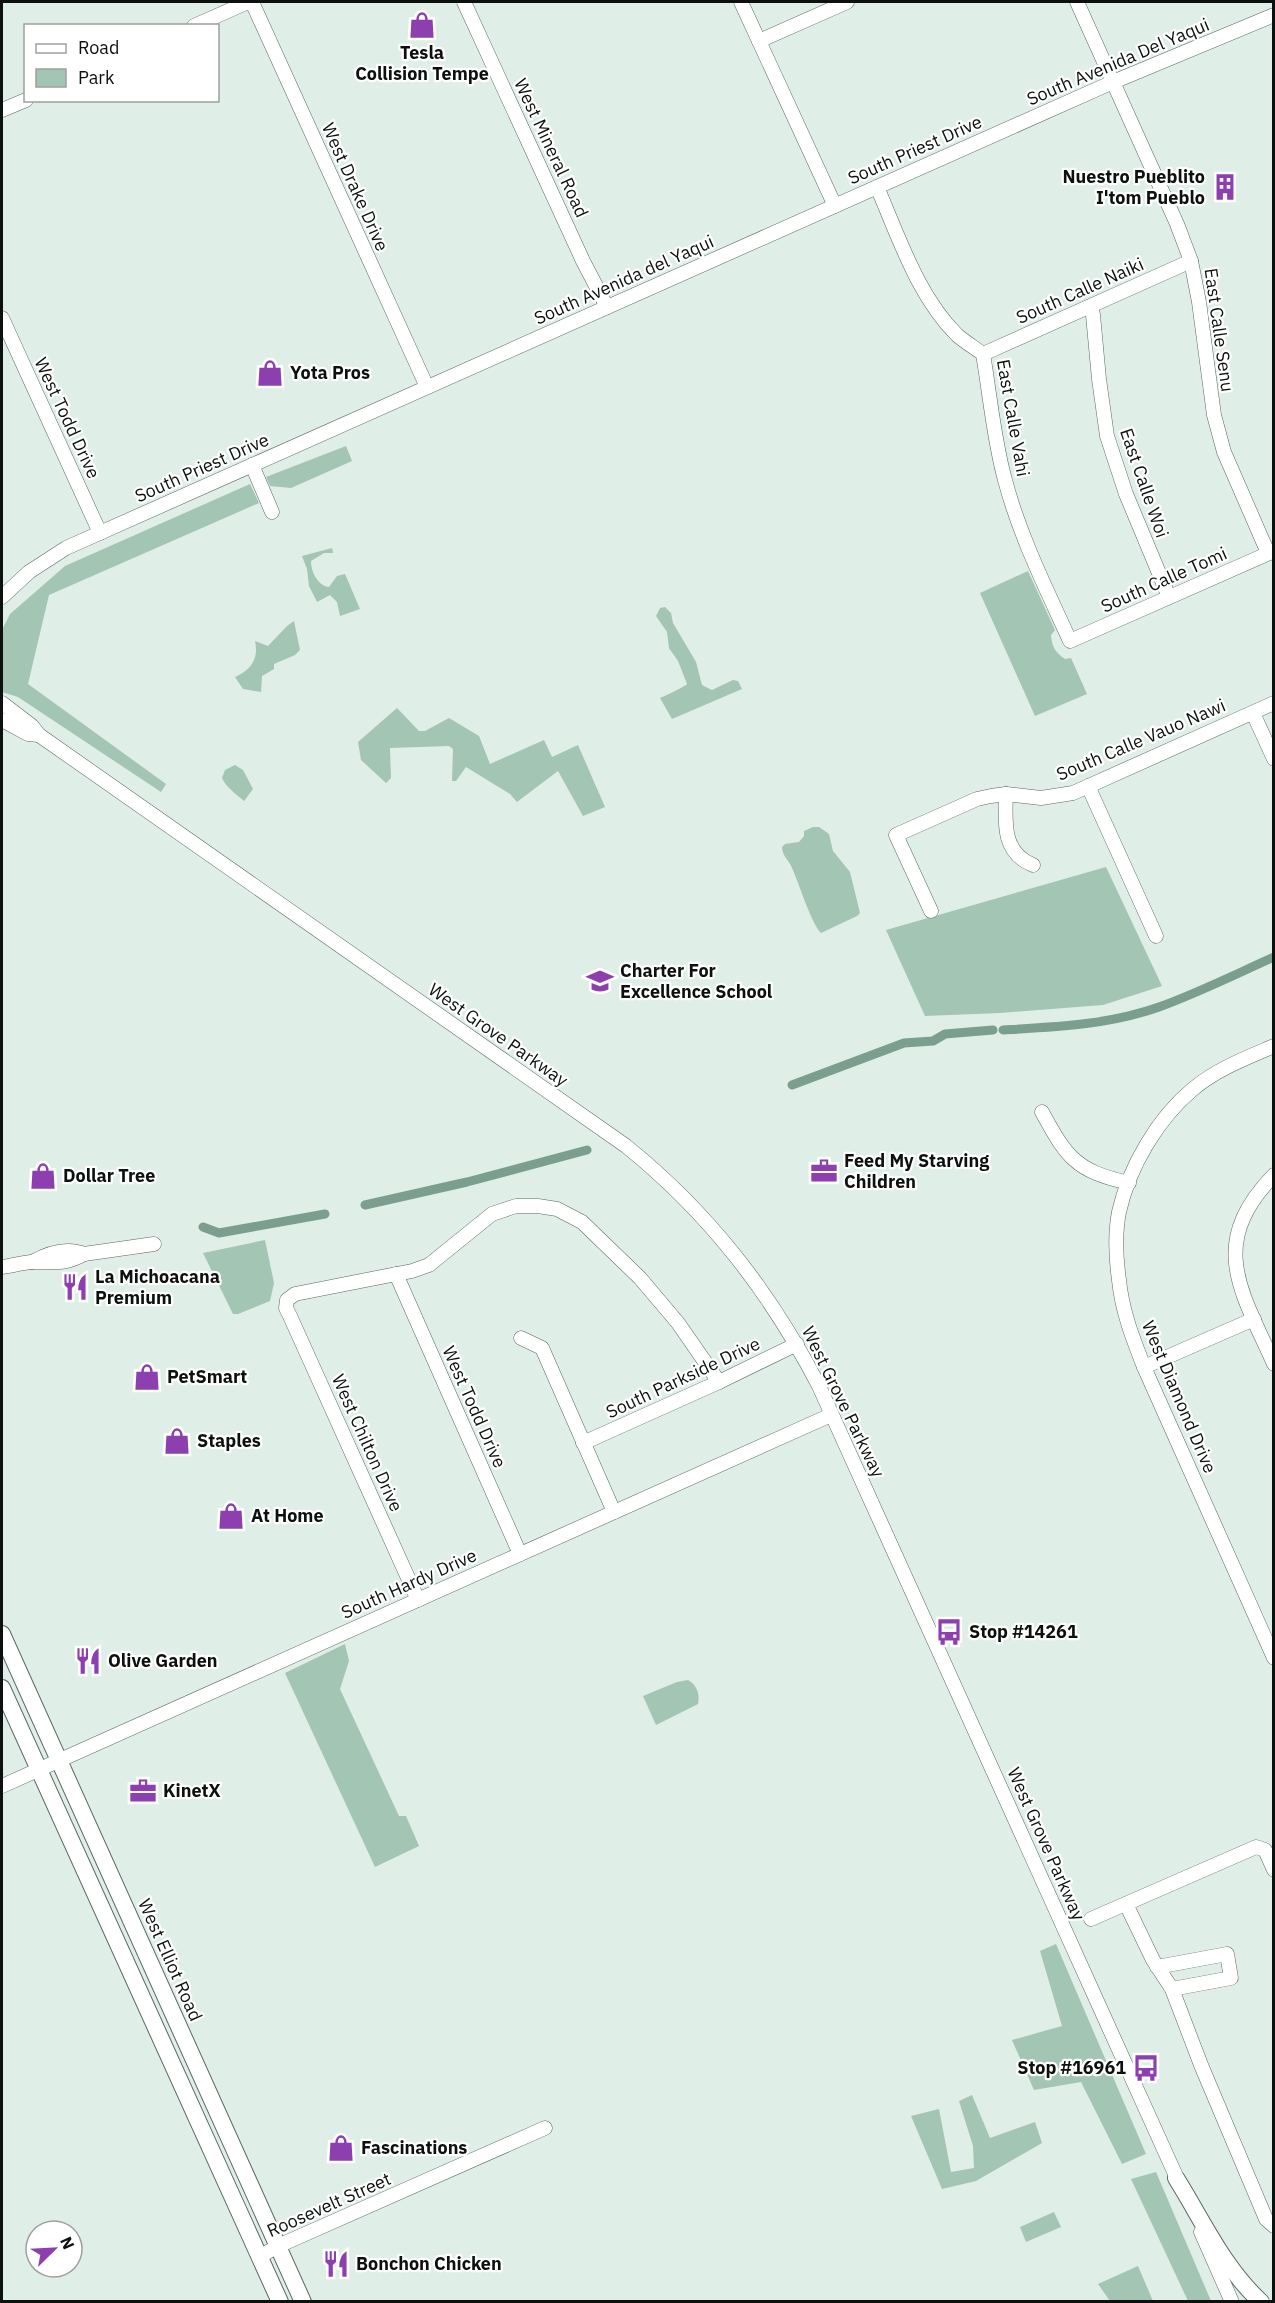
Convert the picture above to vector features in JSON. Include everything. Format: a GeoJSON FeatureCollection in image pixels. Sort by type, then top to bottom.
{"type":"FeatureCollection","features":[{"type":"Feature","properties":{"kind":"main road","name":"West Elliot Road"},"geometry":{"type":"LineString","coordinates":[[2,1634],[303,2301]]}},
{"type":"Feature","properties":{"kind":"main road"},"geometry":{"type":"LineString","coordinates":[[2,1688],[280,2301]]}},
{"type":"Feature","properties":{"kind":"main road"},"geometry":{"type":"LineString","coordinates":[[1176,2178],[1221,2256],[1233,2273],[1261,2301]]}},
{"type":"Feature","properties":{"kind":"street"},"geometry":{"type":"LineString","coordinates":[[199,24],[250,2]]}},
{"type":"Feature","properties":{"kind":"street","name":"West Drake Drive"},"geometry":{"type":"LineString","coordinates":[[250,2],[427,387]]}},
{"type":"Feature","properties":{"kind":"street","name":"West Mineral Road"},"geometry":{"type":"LineString","coordinates":[[464,2],[583,261],[607,307]]}},
{"type":"Feature","properties":{"kind":"street"},"geometry":{"type":"LineString","coordinates":[[741,2],[835,206]]}},
{"type":"Feature","properties":{"kind":"street"},"geometry":{"type":"LineString","coordinates":[[759,41],[847,2]]}},
{"type":"Feature","properties":{"kind":"street","name":"East Calle Senu"},"geometry":{"type":"LineString","coordinates":[[1077,2],[1177,224],[1191,261],[1199,302],[1214,415],[1224,452],[1271,552]]}},
{"type":"Feature","properties":{"kind":"street","name":"South Avenida Del Yaqui"},"geometry":{"type":"LineString","coordinates":[[1010,128],[1274,15]]}},
{"type":"Feature","properties":{"kind":"street"},"geometry":{"type":"LineString","coordinates":[[2,110],[24,101]]}},
{"type":"Feature","properties":{"kind":"street","name":"South Priest Drive"},"geometry":{"type":"LineString","coordinates":[[835,206],[1010,128]]}},
{"type":"Feature","properties":{"kind":"street","name":"East Calle Vahi"},"geometry":{"type":"LineString","coordinates":[[877,187],[924,293],[940,316],[959,336],[983,354],[996,443],[1010,500],[1025,544],[1070,642]]}},
{"type":"Feature","properties":{"kind":"street","name":"South Avenida del Yaqui"},"geometry":{"type":"LineString","coordinates":[[427,387],[835,206]]}},
{"type":"Feature","properties":{"kind":"street","name":"South Calle Naiki"},"geometry":{"type":"LineString","coordinates":[[983,354],[1191,261]]}},
{"type":"Feature","properties":{"kind":"street","name":"East Calle Woi"},"geometry":{"type":"LineString","coordinates":[[1090,306],[1094,315],[1099,380],[1107,436],[1126,494],[1169,597]]}},
{"type":"Feature","properties":{"kind":"street","name":"West Todd Drive"},"geometry":{"type":"LineString","coordinates":[[2,318],[100,533]]}},
{"type":"Feature","properties":{"kind":"street","name":"South Priest Drive"},"geometry":{"type":"LineString","coordinates":[[2,597],[44,561],[66,548],[427,387]]}},
{"type":"Feature","properties":{"kind":"street"},"geometry":{"type":"LineString","coordinates":[[252,465],[272,512]]}},
{"type":"Feature","properties":{"kind":"street","name":"South Calle Tomi"},"geometry":{"type":"LineString","coordinates":[[1070,642],[1271,552]]}},
{"type":"Feature","properties":{"kind":"street","name":"West Grove Parkway"},"geometry":{"type":"LineString","coordinates":[[2,703],[32,726],[39,735],[620,1142],[674,1188],[722,1238],[764,1291],[797,1344],[831,1415],[1232,2301]]}},
{"type":"Feature","properties":{"kind":"street","name":"South Calle Vauo Nawi"},"geometry":{"type":"LineString","coordinates":[[931,911],[896,835],[976,799],[1006,794],[1041,798],[1073,793],[1274,703]]}},
{"type":"Feature","properties":{"kind":"street"},"geometry":{"type":"LineString","coordinates":[[1253,713],[1274,759]]}},
{"type":"Feature","properties":{"kind":"street","name":"West Grove Parkway"},"geometry":{"type":"LineString","coordinates":[[2,720],[28,734],[39,735]]}},
{"type":"Feature","properties":{"kind":"street"},"geometry":{"type":"LineString","coordinates":[[1088,786],[1156,936]]}},
{"type":"Feature","properties":{"kind":"street"},"geometry":{"type":"LineString","coordinates":[[1006,794],[1005,827],[1010,843],[1021,860],[1033,865]]}},
{"type":"Feature","properties":{"kind":"street"},"geometry":{"type":"LineString","coordinates":[[1042,1112],[1067,1154],[1101,1177],[1129,1183],[1142,1151],[1161,1124],[1193,1089],[1227,1067],[1274,1046]]}},
{"type":"Feature","properties":{"kind":"street"},"geometry":{"type":"LineString","coordinates":[[1274,1175],[1255,1194],[1240,1225],[1234,1251],[1238,1281],[1274,1364]]}},
{"type":"Feature","properties":{"kind":"street","name":"West Diamond Drive"},"geometry":{"type":"LineString","coordinates":[[1129,1183],[1119,1213],[1117,1253],[1119,1281],[1130,1330],[1144,1368],[1270,1641],[1274,1658]]}},
{"type":"Feature","properties":{"kind":"street"},"geometry":{"type":"LineString","coordinates":[[396,1274],[429,1265],[492,1214],[516,1206],[557,1209],[582,1222],[640,1278],[678,1323],[719,1382]]}},
{"type":"Feature","properties":{"kind":"street"},"geometry":{"type":"LineString","coordinates":[[2,1267],[32,1262],[57,1263],[74,1260],[84,1254],[154,1244]]}},
{"type":"Feature","properties":{"kind":"street","name":"West Todd Drive"},"geometry":{"type":"LineString","coordinates":[[396,1274],[520,1554]]}},
{"type":"Feature","properties":{"kind":"street","name":"West Chilton Drive"},"geometry":{"type":"LineString","coordinates":[[396,1274],[303,1292],[287,1300],[286,1308],[418,1600]]}},
{"type":"Feature","properties":{"kind":"street"},"geometry":{"type":"LineString","coordinates":[[1144,1368],[1254,1319]]}},
{"type":"Feature","properties":{"kind":"street"},"geometry":{"type":"LineString","coordinates":[[521,1338],[542,1348],[614,1512]]}},
{"type":"Feature","properties":{"kind":"street","name":"South Parkside Drive"},"geometry":{"type":"LineString","coordinates":[[584,1443],[797,1344]]}},
{"type":"Feature","properties":{"kind":"street","name":"South Hardy Drive"},"geometry":{"type":"LineString","coordinates":[[2,1786],[831,1415]]}},
{"type":"Feature","properties":{"kind":"street"},"geometry":{"type":"LineString","coordinates":[[1091,1919],[1256,1847],[1265,1850],[1274,1870]]}},
{"type":"Feature","properties":{"kind":"street"},"geometry":{"type":"LineString","coordinates":[[1126,1904],[1157,1967],[1172,1989],[1266,2218],[1274,2226]]}},
{"type":"Feature","properties":{"kind":"street"},"geometry":{"type":"LineString","coordinates":[[1157,1967],[1227,1954],[1232,1978],[1172,1989]]}},
{"type":"Feature","properties":{"kind":"street","name":"Roosevelt Street"},"geometry":{"type":"LineString","coordinates":[[260,2257],[278,2246],[545,2128]]}},
{"type":"Feature","properties":{"kind":"green space"},"geometry":{"type":"Polygon","coordinates":[[[346,446],[352,461],[291,488],[270,486],[266,477],[346,446]]]}},
{"type":"Feature","properties":{"kind":"green space"},"geometry":{"type":"Polygon","coordinates":[[[250,484],[259,503],[49,595],[28,684],[166,784],[161,792],[18,697],[2,692],[2,630],[10,614],[65,566],[250,484]]]}},
{"type":"Feature","properties":{"kind":"green space"},"geometry":{"type":"Polygon","coordinates":[[[332,548],[333,553],[324,553],[311,561],[311,565],[316,578],[325,586],[329,587],[337,576],[345,574],[360,609],[340,616],[337,602],[330,595],[317,602],[309,586],[307,569],[302,556],[332,548]]]}},
{"type":"Feature","properties":{"kind":"green space"},"geometry":{"type":"Polygon","coordinates":[[[1028,571],[1055,630],[1051,635],[1053,646],[1065,659],[1071,658],[1087,694],[1035,716],[980,593],[1028,571]]]}},
{"type":"Feature","properties":{"kind":"green space"},"geometry":{"type":"Polygon","coordinates":[[[665,607],[671,613],[673,623],[696,662],[702,685],[712,690],[733,680],[738,681],[742,689],[672,719],[660,698],[687,684],[678,661],[669,648],[667,632],[656,616],[660,608],[665,607]]]}},
{"type":"Feature","properties":{"kind":"green space"},"geometry":{"type":"Polygon","coordinates":[[[294,621],[300,650],[295,655],[274,664],[274,669],[262,676],[261,692],[243,689],[235,677],[245,671],[255,658],[255,641],[268,646],[294,621]]]}},
{"type":"Feature","properties":{"kind":"green space"},"geometry":{"type":"Polygon","coordinates":[[[397,708],[419,731],[425,731],[449,718],[479,736],[490,764],[544,740],[552,757],[578,745],[605,807],[583,816],[558,771],[517,802],[510,794],[466,767],[456,781],[452,781],[453,749],[449,746],[390,748],[391,778],[386,783],[361,760],[358,742],[397,708]]]}},
{"type":"Feature","properties":{"kind":"green space"},"geometry":{"type":"Polygon","coordinates":[[[235,765],[243,770],[253,789],[244,801],[228,787],[222,778],[225,770],[235,765]]]}},
{"type":"Feature","properties":{"kind":"green space"},"geometry":{"type":"Polygon","coordinates":[[[819,827],[829,834],[833,851],[850,872],[860,913],[821,933],[813,921],[782,847],[785,844],[799,842],[804,836],[804,831],[819,827]]]}},
{"type":"Feature","properties":{"kind":"green space"},"geometry":{"type":"Polygon","coordinates":[[[1106,867],[1162,986],[1103,1005],[925,1016],[886,930],[1106,867]]]}},
{"type":"Feature","properties":{"kind":"green space"},"geometry":{"type":"Polygon","coordinates":[[[265,1240],[274,1283],[270,1301],[233,1314],[203,1253],[265,1240]]]}},
{"type":"Feature","properties":{"kind":"green space"},"geometry":{"type":"Polygon","coordinates":[[[345,1644],[349,1661],[340,1689],[399,1816],[406,1816],[419,1846],[375,1867],[285,1673],[345,1644]]]}},
{"type":"Feature","properties":{"kind":"green space"},"geometry":{"type":"Polygon","coordinates":[[[688,1680],[697,1690],[698,1704],[656,1725],[643,1696],[677,1682],[688,1680]]]}},
{"type":"Feature","properties":{"kind":"green space"},"geometry":{"type":"Polygon","coordinates":[[[1056,1944],[1146,2154],[1122,2164],[1081,2082],[1034,2090],[1012,2040],[1062,2026],[1040,1951],[1056,1944]]]}},
{"type":"Feature","properties":{"kind":"green space"},"geometry":{"type":"Polygon","coordinates":[[[972,2095],[990,2138],[1035,2122],[1042,2143],[976,2181],[942,2189],[911,2116],[939,2109],[951,2172],[974,2168],[973,2146],[959,2101],[972,2095]]]}},
{"type":"Feature","properties":{"kind":"green space"},"geometry":{"type":"Polygon","coordinates":[[[1156,2172],[1211,2301],[1188,2301],[1131,2179],[1156,2172]]]}},
{"type":"Feature","properties":{"kind":"green space"},"geometry":{"type":"Polygon","coordinates":[[[1054,2212],[1061,2227],[1026,2242],[1020,2227],[1054,2212]]]}},
{"type":"Feature","properties":{"kind":"green space"},"geometry":{"type":"Polygon","coordinates":[[[1138,2266],[1153,2301],[1110,2301],[1098,2284],[1138,2266]]]}},
{"type":"Feature","properties":{"kind":"waterway"},"geometry":{"type":"LineString","coordinates":[[1003,1030],[1082,1024],[1140,1013],[1188,996],[1274,957]]}},
{"type":"Feature","properties":{"kind":"waterway"},"geometry":{"type":"LineString","coordinates":[[792,1085],[904,1043],[933,1041],[945,1034],[993,1030]]}},
{"type":"Feature","properties":{"kind":"waterway"},"geometry":{"type":"LineString","coordinates":[[365,1205],[467,1182],[587,1150]]}},
{"type":"Feature","properties":{"kind":"waterway"},"geometry":{"type":"LineString","coordinates":[[203,1227],[219,1233],[325,1214]]}},
{"type":"Feature","properties":{"kind":"place","name":"Tesla Collision Tempe"},"geometry":{"type":"Point","coordinates":[422,25]}},
{"type":"Feature","properties":{"kind":"place","name":"Nuestro Pueblito I'tom Pueblo"},"geometry":{"type":"Point","coordinates":[1225,187]}},
{"type":"Feature","properties":{"kind":"place","name":"Yota Pros"},"geometry":{"type":"Point","coordinates":[270,373]}},
{"type":"Feature","properties":{"kind":"place","name":"Charter For Excellence School"},"geometry":{"type":"Point","coordinates":[600,981]}},
{"type":"Feature","properties":{"kind":"place","name":"Feed My Starving Children"},"geometry":{"type":"Point","coordinates":[824,1171]}},
{"type":"Feature","properties":{"kind":"place","name":"Dollar Tree"},"geometry":{"type":"Point","coordinates":[43,1176]}},
{"type":"Feature","properties":{"kind":"place","name":"La Michoacana Premium"},"geometry":{"type":"Point","coordinates":[75,1287]}},
{"type":"Feature","properties":{"kind":"place","name":"PetSmart"},"geometry":{"type":"Point","coordinates":[147,1377]}},
{"type":"Feature","properties":{"kind":"place","name":"Staples"},"geometry":{"type":"Point","coordinates":[177,1441]}},
{"type":"Feature","properties":{"kind":"place","name":"At Home"},"geometry":{"type":"Point","coordinates":[231,1516]}},
{"type":"Feature","properties":{"kind":"place","name":"Stop #14261"},"geometry":{"type":"Point","coordinates":[949,1632]}},
{"type":"Feature","properties":{"kind":"place","name":"Olive Garden"},"geometry":{"type":"Point","coordinates":[88,1661]}},
{"type":"Feature","properties":{"kind":"place","name":"KinetX"},"geometry":{"type":"Point","coordinates":[143,1791]}},
{"type":"Feature","properties":{"kind":"place","name":"Stop #16961"},"geometry":{"type":"Point","coordinates":[1146,2068]}},
{"type":"Feature","properties":{"kind":"place","name":"Fascinations"},"geometry":{"type":"Point","coordinates":[341,2148]}},
{"type":"Feature","properties":{"kind":"place","name":"Bonchon Chicken"},"geometry":{"type":"Point","coordinates":[336,2264]}}]}
